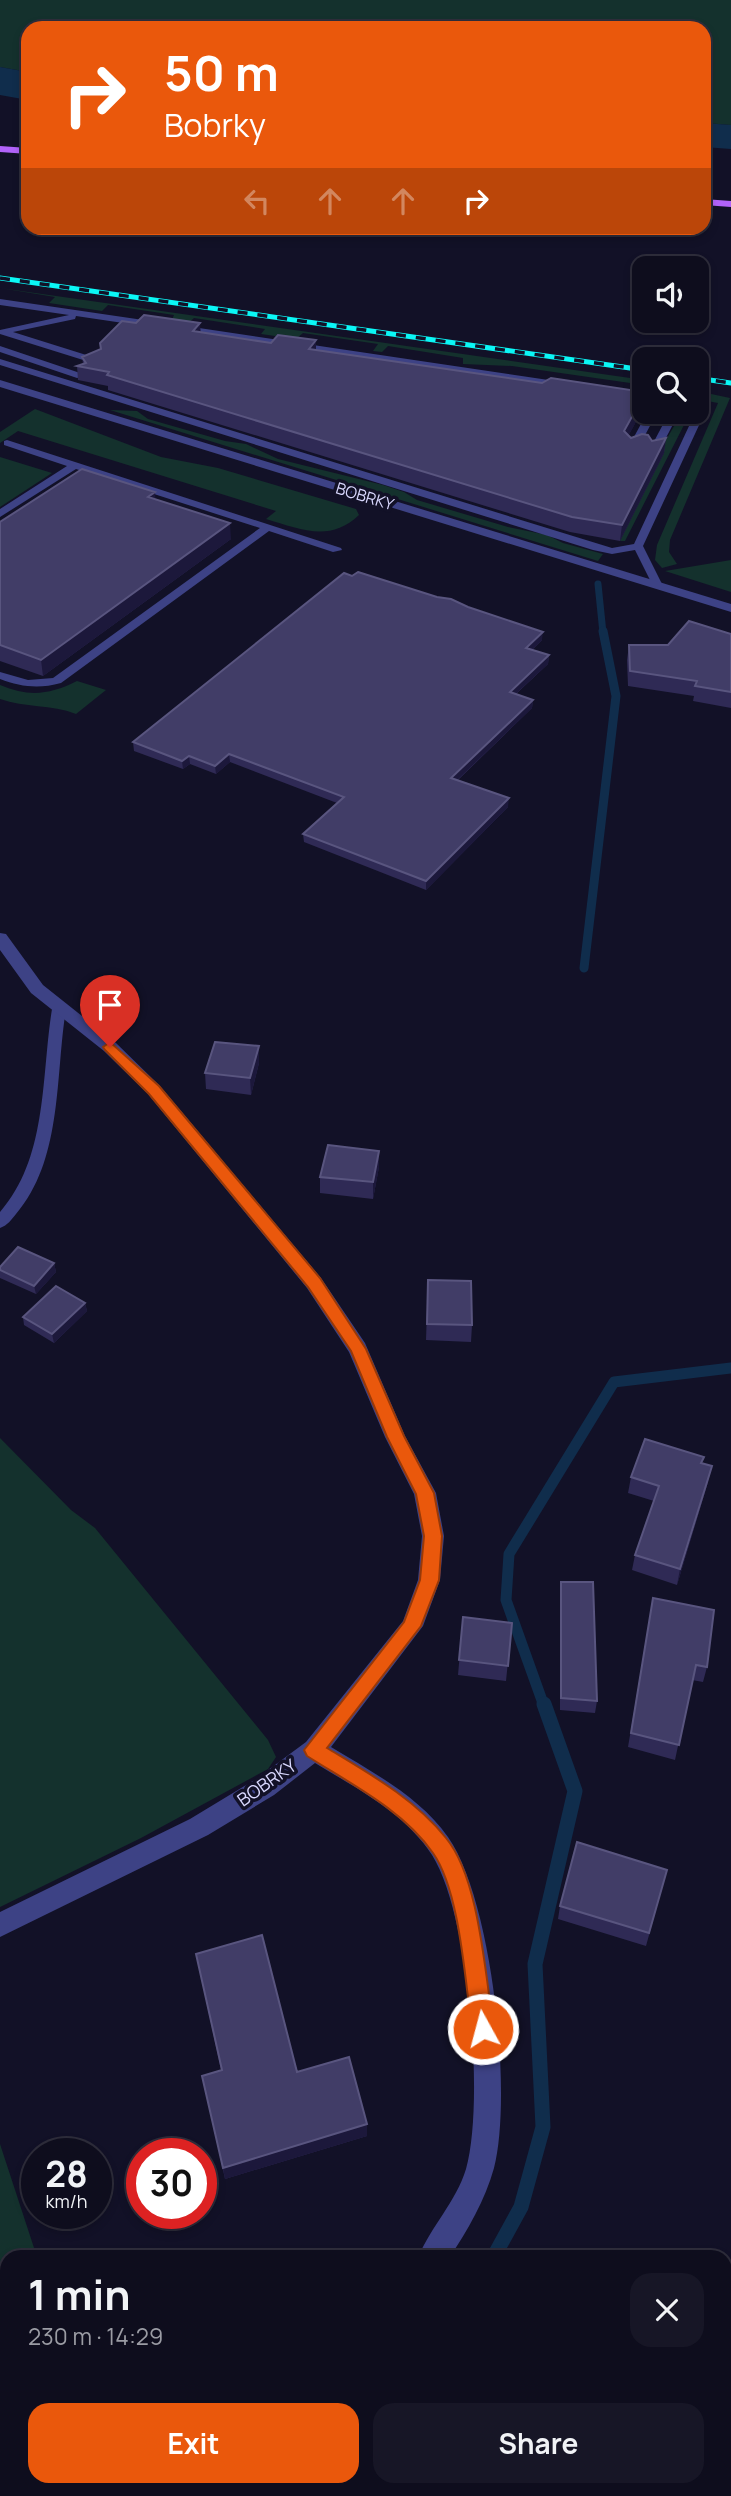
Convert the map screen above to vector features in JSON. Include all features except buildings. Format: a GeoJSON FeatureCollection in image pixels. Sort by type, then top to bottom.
{"type":"FeatureCollection","features":[{"type":"Feature","properties":{"kind":"main road"},"geometry":{"type":"LineString","coordinates":[[0,149],[21,150]]}},
{"type":"Feature","properties":{"kind":"main road"},"geometry":{"type":"LineString","coordinates":[[711,203],[731,204]]}},
{"type":"Feature","properties":{"kind":"street","name":"BOBRKY"},"geometry":{"type":"LineString","coordinates":[[0,383],[731,608]]}},
{"type":"Feature","properties":{"kind":"street","name":"BOBRKY"},"geometry":{"type":"LineString","coordinates":[[0,938],[37,989],[110,1047],[154,1090],[314,1283],[358,1349],[395,1437],[425,1493],[433,1536],[429,1580],[412,1626],[314,1750],[265,1787],[199,1827],[0,1925]]}},
{"type":"Feature","properties":{"kind":"street"},"geometry":{"type":"LineString","coordinates":[[314,1750],[378,1790],[412,1816],[441,1847],[461,1890],[481,2008],[489,2094],[483,2155],[468,2199],[437,2250]]}},
{"type":"Feature","properties":{"kind":"lane"},"geometry":{"type":"LineString","coordinates":[[0,302],[577,388]]}},
{"type":"Feature","properties":{"kind":"lane"},"geometry":{"type":"LineString","coordinates":[[1,335],[85,314]]}},
{"type":"Feature","properties":{"kind":"lane"},"geometry":{"type":"LineString","coordinates":[[1,335],[92,365]]}},
{"type":"Feature","properties":{"kind":"lane"},"geometry":{"type":"LineString","coordinates":[[0,349],[80,376]]}},
{"type":"Feature","properties":{"kind":"lane"},"geometry":{"type":"LineString","coordinates":[[0,362],[597,548],[612,551],[638,546]]}},
{"type":"Feature","properties":{"kind":"lane"},"geometry":{"type":"LineString","coordinates":[[633,448],[646,424]]}},
{"type":"Feature","properties":{"kind":"lane"},"geometry":{"type":"LineString","coordinates":[[654,451],[668,424]]}},
{"type":"Feature","properties":{"kind":"lane"},"geometry":{"type":"LineString","coordinates":[[638,546],[692,424]]}},
{"type":"Feature","properties":{"kind":"lane"},"geometry":{"type":"LineString","coordinates":[[7,443],[337,550]]}},
{"type":"Feature","properties":{"kind":"lane"},"geometry":{"type":"LineString","coordinates":[[0,514],[75,465]]}},
{"type":"Feature","properties":{"kind":"lane"},"geometry":{"type":"LineString","coordinates":[[0,676],[23,684],[41,685],[57,681],[267,528]]}},
{"type":"Feature","properties":{"kind":"lane"},"geometry":{"type":"LineString","coordinates":[[638,546],[658,586]]}},
{"type":"Feature","properties":{"kind":"lane"},"geometry":{"type":"LineString","coordinates":[[0,1222],[13,1210],[31,1177],[42,1147],[52,1038],[59,1009]]}},
{"type":"Feature","properties":{"kind":"green space"},"geometry":{"type":"Polygon","coordinates":[[[0,0],[731,0],[731,125],[711,124],[711,21],[21,21],[21,71],[0,67],[0,0]]]}},
{"type":"Feature","properties":{"kind":"green space"},"geometry":{"type":"Polygon","coordinates":[[[0,288],[632,378],[632,383],[512,366],[463,364],[463,358],[388,346],[382,352],[373,351],[378,344],[303,333],[296,339],[261,334],[265,329],[194,318],[186,325],[171,322],[174,315],[108,305],[102,311],[49,303],[55,297],[0,288]]]}},
{"type":"Feature","properties":{"kind":"green space"},"geometry":{"type":"Polygon","coordinates":[[[709,394],[730,398],[670,540],[669,552],[677,564],[662,568],[655,560],[657,545],[718,403],[709,401],[709,394]]]}},
{"type":"Feature","properties":{"kind":"green space"},"geometry":{"type":"Polygon","coordinates":[[[35,409],[161,457],[218,468],[356,509],[359,515],[337,529],[303,530],[266,519],[276,511],[18,431],[0,443],[0,432],[35,409]]]}},
{"type":"Feature","properties":{"kind":"green space"},"geometry":{"type":"Polygon","coordinates":[[[110,410],[137,411],[148,419],[225,441],[246,444],[278,459],[383,485],[417,500],[508,527],[547,535],[563,543],[603,554],[598,561],[110,410]]]}},
{"type":"Feature","properties":{"kind":"green space"},"geometry":{"type":"Polygon","coordinates":[[[675,424],[684,424],[625,541],[620,541],[664,453],[659,452],[675,424]]]}},
{"type":"Feature","properties":{"kind":"green space"},"geometry":{"type":"Polygon","coordinates":[[[0,457],[52,473],[0,507],[0,457]]]}},
{"type":"Feature","properties":{"kind":"green space"},"geometry":{"type":"Polygon","coordinates":[[[731,560],[731,592],[665,571],[731,560]]]}},
{"type":"Feature","properties":{"kind":"green space"},"geometry":{"type":"Polygon","coordinates":[[[77,681],[106,690],[76,714],[0,699],[0,685],[39,693],[77,681]]]}},
{"type":"Feature","properties":{"kind":"green space"},"geometry":{"type":"Polygon","coordinates":[[[0,1438],[71,1510],[95,1528],[268,1740],[276,1757],[268,1769],[141,1838],[0,1907],[0,1438]]]}},
{"type":"Feature","properties":{"kind":"green space"},"geometry":{"type":"Polygon","coordinates":[[[0,2144],[21,2208],[21,2229],[28,2229],[35,2250],[0,2250],[0,2144]]]}},
{"type":"Feature","properties":{"kind":"water"},"geometry":{"type":"Polygon","coordinates":[[[0,67],[21,71],[21,99],[0,95],[0,67]]]}},
{"type":"Feature","properties":{"kind":"water"},"geometry":{"type":"Polygon","coordinates":[[[711,124],[731,125],[731,149],[711,148],[711,124]]]}},
{"type":"Feature","properties":{"kind":"waterway"},"geometry":{"type":"LineString","coordinates":[[598,584],[603,633]]}},
{"type":"Feature","properties":{"kind":"waterway"},"geometry":{"type":"LineString","coordinates":[[584,968],[616,696],[603,631]]}},
{"type":"Feature","properties":{"kind":"waterway"},"geometry":{"type":"LineString","coordinates":[[544,1706],[506,1600],[509,1554],[614,1382],[731,1368]]}},
{"type":"Feature","properties":{"kind":"waterway"},"geometry":{"type":"LineString","coordinates":[[497,2250],[521,2207],[543,2127],[535,1964],[575,1791],[544,1704]]}},
{"type":"Feature","properties":{"kind":"railway"},"geometry":{"type":"LineString","coordinates":[[0,278],[632,368]]}},
{"type":"Feature","properties":{"kind":"railway"},"geometry":{"type":"LineString","coordinates":[[709,380],[731,383]]}},
{"type":"Feature","properties":{"kind":"route"},"geometry":{"type":"LineString","coordinates":[[110,1047],[154,1090],[314,1283],[358,1349],[395,1437],[425,1493],[433,1536],[429,1580],[412,1626],[314,1750],[378,1790],[412,1816],[441,1847],[461,1890],[483,2029]]}}]}
